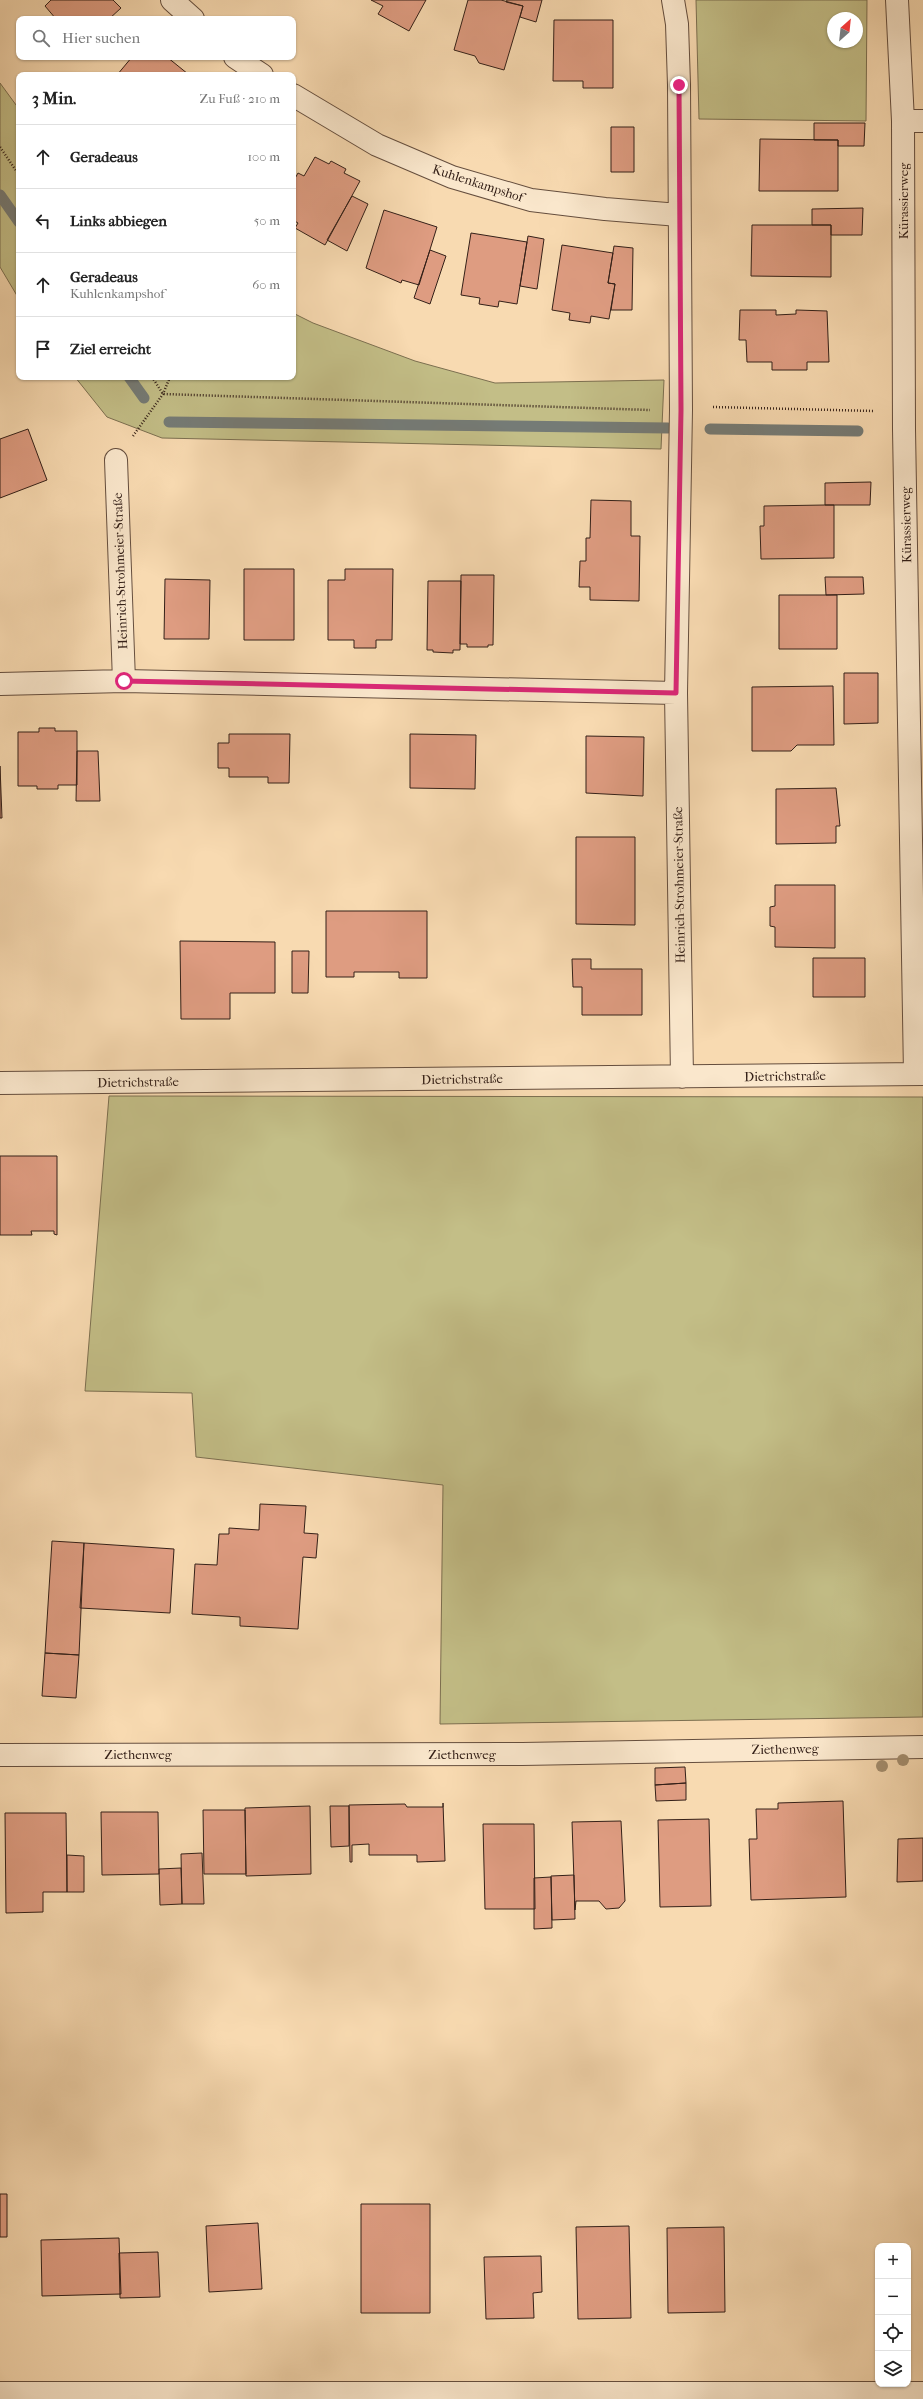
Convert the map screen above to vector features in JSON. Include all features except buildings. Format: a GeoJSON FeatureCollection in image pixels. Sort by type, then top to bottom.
{"type":"FeatureCollection","features":[{"type":"Feature","properties":{"kind":"street"},"geometry":{"type":"LineString","coordinates":[[172,0],[190,16]]}},
{"type":"Feature","properties":{"kind":"street"},"geometry":{"type":"LineString","coordinates":[[673,0],[677,24],[679,85],[681,410]]}},
{"type":"Feature","properties":{"kind":"street","name":"Kürassierweg"},"geometry":{"type":"LineString","coordinates":[[897,0],[913,121],[904,430],[919,1074]]}},
{"type":"Feature","properties":{"kind":"street"},"geometry":{"type":"LineString","coordinates":[[240,60],[258,72]]}},
{"type":"Feature","properties":{"kind":"street","name":"Kuhlenkampshof"},"geometry":{"type":"LineString","coordinates":[[296,97],[377,145],[452,177],[531,200],[605,210],[679,215]]}},
{"type":"Feature","properties":{"kind":"street","name":"Heinrich-Strohmeier-Straße"},"geometry":{"type":"LineString","coordinates":[[681,410],[676,693],[682,1077]]}},
{"type":"Feature","properties":{"kind":"street","name":"Heinrich-Strohmeier-Straße"},"geometry":{"type":"LineString","coordinates":[[116,460],[124,681]]}},
{"type":"Feature","properties":{"kind":"street"},"geometry":{"type":"LineString","coordinates":[[0,684],[124,681],[676,693]]}},
{"type":"Feature","properties":{"kind":"street","name":"Dietrichstraße"},"geometry":{"type":"LineString","coordinates":[[0,1083],[919,1074]]}},
{"type":"Feature","properties":{"kind":"street","name":"Ziethenweg"},"geometry":{"type":"LineString","coordinates":[[0,1755],[522,1754],[923,1747]]}},
{"type":"Feature","properties":{"kind":"street"},"geometry":{"type":"LineString","coordinates":[[0,2393],[923,2393]]}},
{"type":"Feature","properties":{"kind":"path"},"geometry":{"type":"LineString","coordinates":[[0,147],[16,171]]}},
{"type":"Feature","properties":{"kind":"path"},"geometry":{"type":"LineString","coordinates":[[154,380],[163,394]]}},
{"type":"Feature","properties":{"kind":"path"},"geometry":{"type":"LineString","coordinates":[[116,460],[163,394],[169,380]]}},
{"type":"Feature","properties":{"kind":"path"},"geometry":{"type":"LineString","coordinates":[[163,394],[681,410],[708,407],[878,411],[892,430],[904,430]]}},
{"type":"Feature","properties":{"kind":"shaded area"},"geometry":{"type":"Polygon","coordinates":[[[696,0],[867,0],[866,121],[699,119],[696,0]]]}},
{"type":"Feature","properties":{"kind":"shaded area"},"geometry":{"type":"Polygon","coordinates":[[[0,83],[16,105],[16,294],[0,267],[0,83]]]}},
{"type":"Feature","properties":{"kind":"shaded area"},"geometry":{"type":"Polygon","coordinates":[[[296,314],[313,323],[415,361],[495,383],[664,380],[661,449],[162,438],[107,417],[77,380],[296,380],[296,314]]]}},
{"type":"Feature","properties":{"kind":"shaded area"},"geometry":{"type":"Polygon","coordinates":[[[109,1096],[923,1097],[923,1717],[440,1724],[443,1485],[196,1457],[192,1393],[85,1391],[109,1096]]]}},
{"type":"Feature","properties":{"kind":"waterway"},"geometry":{"type":"LineString","coordinates":[[0,195],[16,218]]}},
{"type":"Feature","properties":{"kind":"waterway"},"geometry":{"type":"LineString","coordinates":[[131,380],[144,398]]}},
{"type":"Feature","properties":{"kind":"waterway"},"geometry":{"type":"LineString","coordinates":[[169,422],[668,428]]}},
{"type":"Feature","properties":{"kind":"waterway"},"geometry":{"type":"LineString","coordinates":[[710,429],[858,431]]}},
{"type":"Feature","properties":{"kind":"route"},"geometry":{"type":"LineString","coordinates":[[124,681],[676,693],[681,410],[679,85]]}}]}
